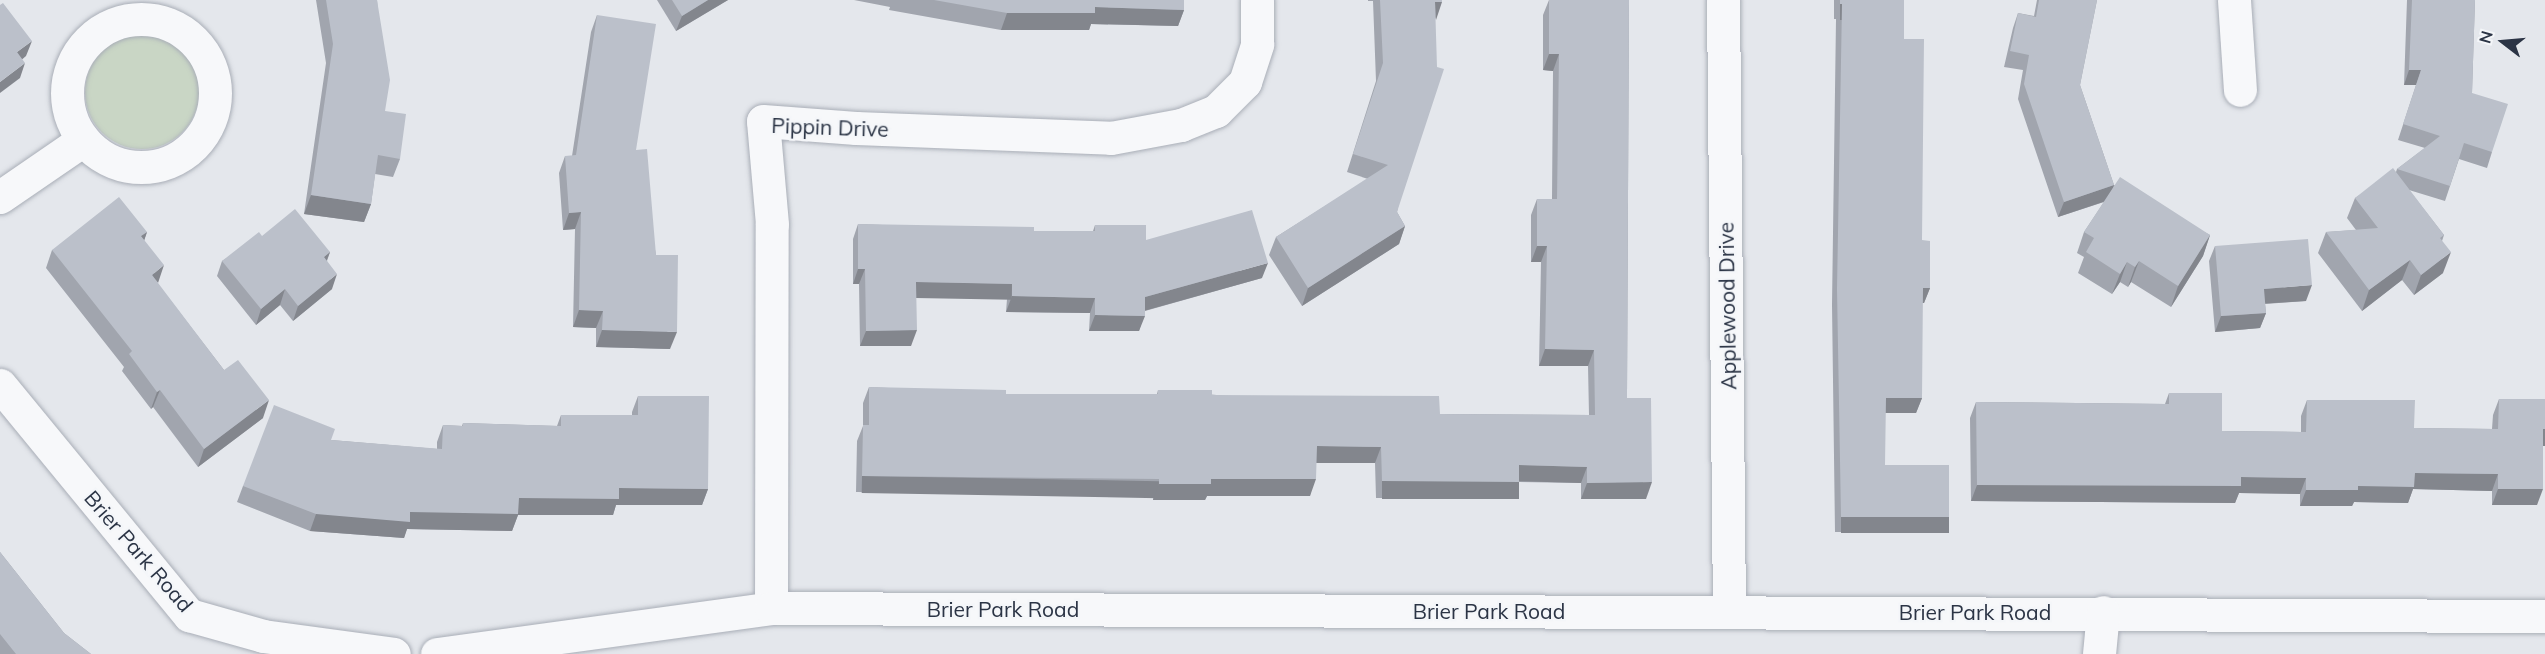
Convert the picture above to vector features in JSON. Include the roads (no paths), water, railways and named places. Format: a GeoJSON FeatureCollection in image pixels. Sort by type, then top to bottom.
{"type":"FeatureCollection","features":[{"type":"Feature","properties":{"kind":"street","name":"Pippin Drive"},"geometry":{"type":"LineString","coordinates":[[771,608],[772,224],[763,121],[856,128],[1111,138],[1181,125],[1216,111],[1245,82],[1257,44],[1257,0]]}},
{"type":"Feature","properties":{"kind":"street","name":"Applewood Drive"},"geometry":{"type":"LineString","coordinates":[[1723,0],[1729,612]]}},
{"type":"Feature","properties":{"kind":"street"},"geometry":{"type":"LineString","coordinates":[[2234,0],[2240,90]]}},
{"type":"Feature","properties":{"kind":"street"},"geometry":{"type":"LineString","coordinates":[[151,18],[176,26],[196,41],[209,61],[215,84],[214,108],[205,131],[190,149],[169,162],[146,167],[122,165],[100,156],[83,140],[70,117],[66,92],[71,67],[79,52],[102,28],[126,19],[151,18]]}},
{"type":"Feature","properties":{"kind":"street"},"geometry":{"type":"LineString","coordinates":[[0,197],[83,140]]}},
{"type":"Feature","properties":{"kind":"street","name":"Brier Park Road"},"geometry":{"type":"LineString","coordinates":[[0,385],[189,615],[263,636],[394,654]]}},
{"type":"Feature","properties":{"kind":"street","name":"Brier Park Road"},"geometry":{"type":"LineString","coordinates":[[449,653],[771,608],[2103,612],[2545,616]]}},
{"type":"Feature","properties":{"kind":"street"},"geometry":{"type":"LineString","coordinates":[[2099,654],[2103,612]]}}]}
